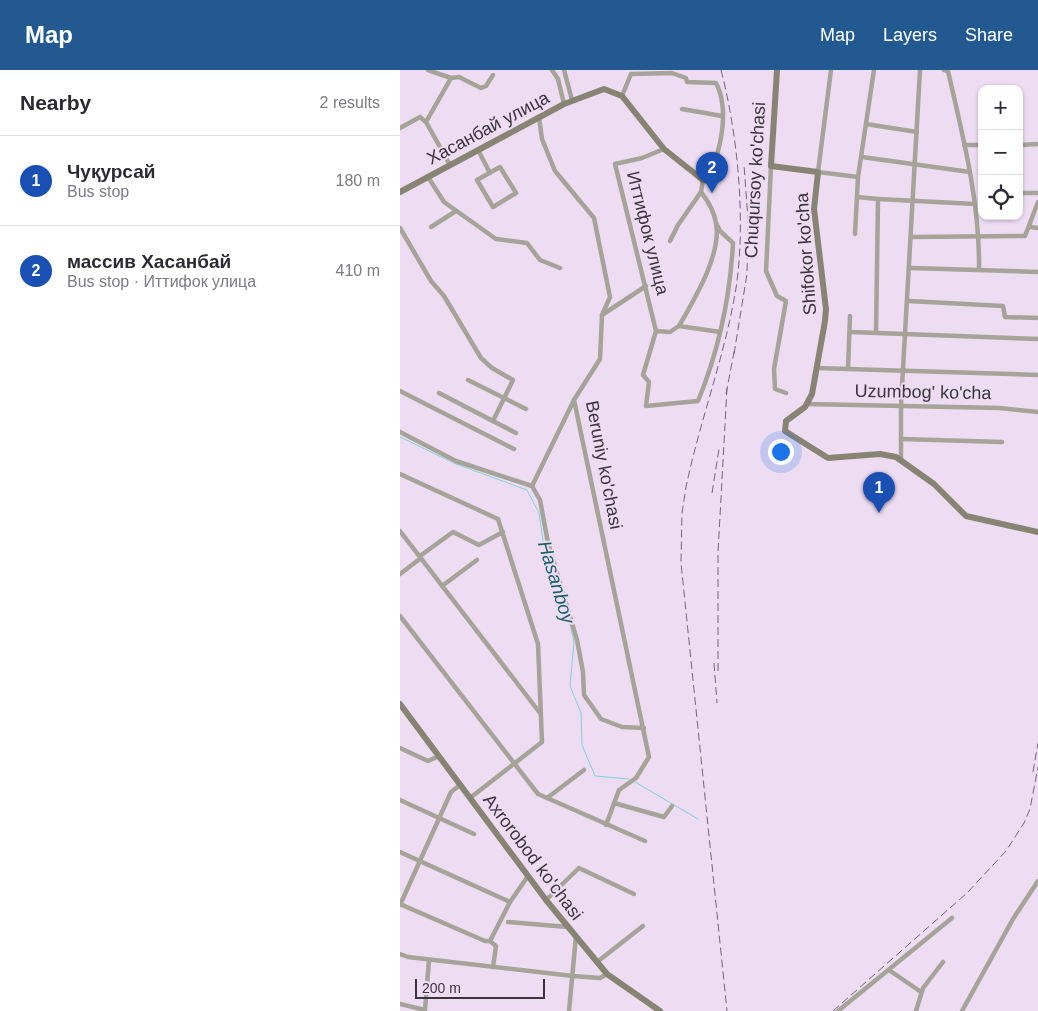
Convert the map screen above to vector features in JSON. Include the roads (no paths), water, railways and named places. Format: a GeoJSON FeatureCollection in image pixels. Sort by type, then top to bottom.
{"type":"FeatureCollection","features":[{"type":"Feature","properties":{"kind":"street"},"geometry":{"type":"LineString","coordinates":[[428,70],[451,78],[459,76],[481,88],[486,86],[493,76]]}},
{"type":"Feature","properties":{"kind":"street"},"geometry":{"type":"LineString","coordinates":[[552,70],[558,79],[564,104],[604,89],[622,96],[664,149],[706,180]]}},
{"type":"Feature","properties":{"kind":"street"},"geometry":{"type":"LineString","coordinates":[[564,70],[572,100]]}},
{"type":"Feature","properties":{"kind":"street","name":"Chuqursoy ko'chasi"},"geometry":{"type":"LineString","coordinates":[[776,70],[766,271],[777,296],[786,300],[774,369],[775,389],[786,393]]}},
{"type":"Feature","properties":{"kind":"street"},"geometry":{"type":"LineString","coordinates":[[818,172],[831,70]]}},
{"type":"Feature","properties":{"kind":"street"},"geometry":{"type":"LineString","coordinates":[[855,234],[858,177],[874,70]]}},
{"type":"Feature","properties":{"kind":"street"},"geometry":{"type":"LineString","coordinates":[[901,459],[902,404],[920,70]]}},
{"type":"Feature","properties":{"kind":"street"},"geometry":{"type":"LineString","coordinates":[[944,70],[948,71],[974,191],[979,238],[979,270]]}},
{"type":"Feature","properties":{"kind":"street"},"geometry":{"type":"LineString","coordinates":[[622,96],[631,74],[672,73],[686,78],[687,82],[716,83],[720,91],[722,116],[719,153],[701,192],[678,225],[670,241]]}},
{"type":"Feature","properties":{"kind":"street"},"geometry":{"type":"LineString","coordinates":[[426,122],[451,78]]}},
{"type":"Feature","properties":{"kind":"street","name":"Хасанбай улица"},"geometry":{"type":"LineString","coordinates":[[400,192],[564,104]]}},
{"type":"Feature","properties":{"kind":"street"},"geometry":{"type":"LineString","coordinates":[[682,109],[722,116]]}},
{"type":"Feature","properties":{"kind":"street"},"geometry":{"type":"LineString","coordinates":[[400,128],[418,117],[426,122],[450,165]]}},
{"type":"Feature","properties":{"kind":"street","name":"Beruniy ko'chasi"},"geometry":{"type":"LineString","coordinates":[[539,117],[542,139],[555,171],[594,218],[610,297],[602,315],[600,358],[574,400],[649,756],[636,778],[619,790],[606,824]]}},
{"type":"Feature","properties":{"kind":"street"},"geometry":{"type":"LineString","coordinates":[[866,124],[917,132]]}},
{"type":"Feature","properties":{"kind":"street"},"geometry":{"type":"LineString","coordinates":[[1023,144],[1038,144]]}},
{"type":"Feature","properties":{"kind":"street"},"geometry":{"type":"LineString","coordinates":[[964,146],[978,145]]}},
{"type":"Feature","properties":{"kind":"street","name":"Иттифок улица"},"geometry":{"type":"LineString","coordinates":[[664,149],[642,158],[615,164],[656,331],[643,375],[649,382],[646,406],[698,401],[707,379],[729,300],[733,243],[720,230],[709,203],[701,192]]}},
{"type":"Feature","properties":{"kind":"street"},"geometry":{"type":"LineString","coordinates":[[478,150],[490,173]]}},
{"type":"Feature","properties":{"kind":"street"},"geometry":{"type":"LineString","coordinates":[[862,157],[970,172]]}},
{"type":"Feature","properties":{"kind":"street"},"geometry":{"type":"LineString","coordinates":[[771,166],[858,177]]}},
{"type":"Feature","properties":{"kind":"street"},"geometry":{"type":"LineString","coordinates":[[500,167],[516,193],[493,207],[477,180],[490,173],[500,167]]}},
{"type":"Feature","properties":{"kind":"street","name":"Shifokor ko'cha"},"geometry":{"type":"LineString","coordinates":[[807,404],[813,390],[826,309],[814,209],[818,172]]}},
{"type":"Feature","properties":{"kind":"street"},"geometry":{"type":"LineString","coordinates":[[428,177],[444,202],[496,239],[528,243],[540,260],[560,268]]}},
{"type":"Feature","properties":{"kind":"street"},"geometry":{"type":"LineString","coordinates":[[974,191],[978,192]]}},
{"type":"Feature","properties":{"kind":"street"},"geometry":{"type":"LineString","coordinates":[[1023,193],[1038,193]]}},
{"type":"Feature","properties":{"kind":"street"},"geometry":{"type":"LineString","coordinates":[[857,197],[975,204]]}},
{"type":"Feature","properties":{"kind":"street"},"geometry":{"type":"LineString","coordinates":[[876,333],[878,199]]}},
{"type":"Feature","properties":{"kind":"street"},"geometry":{"type":"LineString","coordinates":[[912,237],[979,238],[1025,236],[1038,202]]}},
{"type":"Feature","properties":{"kind":"street"},"geometry":{"type":"LineString","coordinates":[[432,227],[456,211]]}},
{"type":"Feature","properties":{"kind":"street","name":"Иттифок улица"},"geometry":{"type":"LineString","coordinates":[[679,326],[693,302],[711,261],[716,223]]}},
{"type":"Feature","properties":{"kind":"street"},"geometry":{"type":"LineString","coordinates":[[1030,227],[1038,228]]}},
{"type":"Feature","properties":{"kind":"street"},"geometry":{"type":"LineString","coordinates":[[400,228],[430,282],[444,296],[480,358],[492,368],[513,380],[493,421]]}},
{"type":"Feature","properties":{"kind":"street"},"geometry":{"type":"LineString","coordinates":[[910,268],[1038,272]]}},
{"type":"Feature","properties":{"kind":"street"},"geometry":{"type":"LineString","coordinates":[[602,315],[646,286]]}},
{"type":"Feature","properties":{"kind":"street"},"geometry":{"type":"LineString","coordinates":[[909,301],[1003,306],[1005,317],[1038,318]]}},
{"type":"Feature","properties":{"kind":"street"},"geometry":{"type":"LineString","coordinates":[[848,369],[851,332],[850,316]]}},
{"type":"Feature","properties":{"kind":"street"},"geometry":{"type":"LineString","coordinates":[[656,331],[670,332],[679,326],[720,332]]}},
{"type":"Feature","properties":{"kind":"street"},"geometry":{"type":"LineString","coordinates":[[851,332],[1038,338]]}},
{"type":"Feature","properties":{"kind":"street"},"geometry":{"type":"LineString","coordinates":[[816,368],[1038,375]]}},
{"type":"Feature","properties":{"kind":"street"},"geometry":{"type":"LineString","coordinates":[[468,380],[526,409]]}},
{"type":"Feature","properties":{"kind":"street"},"geometry":{"type":"LineString","coordinates":[[400,391],[514,449]]}},
{"type":"Feature","properties":{"kind":"street"},"geometry":{"type":"LineString","coordinates":[[439,393],[516,433]]}},
{"type":"Feature","properties":{"kind":"street"},"geometry":{"type":"LineString","coordinates":[[532,486],[574,400]]}},
{"type":"Feature","properties":{"kind":"street"},"geometry":{"type":"LineString","coordinates":[[807,404],[784,425],[786,432],[826,457],[837,459],[883,454],[901,459],[934,484],[966,516],[1038,532]]}},
{"type":"Feature","properties":{"kind":"street","name":"Uzumbog' ko'cha"},"geometry":{"type":"LineString","coordinates":[[807,404],[902,404],[1000,408],[1038,412]]}},
{"type":"Feature","properties":{"kind":"street"},"geometry":{"type":"LineString","coordinates":[[400,432],[456,461],[532,486],[540,500],[548,543],[578,640],[583,672],[584,695],[601,719],[622,727],[644,728]]}},
{"type":"Feature","properties":{"kind":"street"},"geometry":{"type":"LineString","coordinates":[[901,439],[1002,442]]}},
{"type":"Feature","properties":{"kind":"street"},"geometry":{"type":"LineString","coordinates":[[400,474],[498,519],[538,644],[543,738],[541,745],[470,798]]}},
{"type":"Feature","properties":{"kind":"street"},"geometry":{"type":"LineString","coordinates":[[400,532],[541,715]]}},
{"type":"Feature","properties":{"kind":"street"},"geometry":{"type":"LineString","coordinates":[[400,574],[453,532],[479,545],[503,532]]}},
{"type":"Feature","properties":{"kind":"street"},"geometry":{"type":"LineString","coordinates":[[442,586],[477,560]]}},
{"type":"Feature","properties":{"kind":"street"},"geometry":{"type":"LineString","coordinates":[[400,616],[536,792],[645,841]]}},
{"type":"Feature","properties":{"kind":"street","name":"Axrorobod ko'chasi"},"geometry":{"type":"LineString","coordinates":[[400,704],[546,900],[607,974],[660,1011]]}},
{"type":"Feature","properties":{"kind":"street"},"geometry":{"type":"LineString","coordinates":[[400,748],[428,761],[439,756]]}},
{"type":"Feature","properties":{"kind":"street"},"geometry":{"type":"LineString","coordinates":[[547,798],[584,770]]}},
{"type":"Feature","properties":{"kind":"street"},"geometry":{"type":"LineString","coordinates":[[460,785],[451,792],[400,904],[485,941],[490,941],[496,946],[493,967]]}},
{"type":"Feature","properties":{"kind":"street"},"geometry":{"type":"LineString","coordinates":[[400,800],[474,834]]}},
{"type":"Feature","properties":{"kind":"street"},"geometry":{"type":"LineString","coordinates":[[614,803],[664,818],[672,806]]}},
{"type":"Feature","properties":{"kind":"street"},"geometry":{"type":"LineString","coordinates":[[400,852],[510,902]]}},
{"type":"Feature","properties":{"kind":"street"},"geometry":{"type":"LineString","coordinates":[[546,900],[580,868],[634,894]]}},
{"type":"Feature","properties":{"kind":"street"},"geometry":{"type":"LineString","coordinates":[[490,941],[510,902],[528,876]]}},
{"type":"Feature","properties":{"kind":"street"},"geometry":{"type":"LineString","coordinates":[[962,1011],[1013,919],[1038,881]]}},
{"type":"Feature","properties":{"kind":"street"},"geometry":{"type":"LineString","coordinates":[[838,1011],[952,918]]}},
{"type":"Feature","properties":{"kind":"street"},"geometry":{"type":"LineString","coordinates":[[508,922],[568,927]]}},
{"type":"Feature","properties":{"kind":"street"},"geometry":{"type":"LineString","coordinates":[[597,962],[643,926]]}},
{"type":"Feature","properties":{"kind":"street"},"geometry":{"type":"LineString","coordinates":[[569,1011],[576,936]]}},
{"type":"Feature","properties":{"kind":"street"},"geometry":{"type":"LineString","coordinates":[[400,954],[429,960],[573,976],[600,978],[607,974]]}},
{"type":"Feature","properties":{"kind":"street"},"geometry":{"type":"LineString","coordinates":[[400,1004],[427,1010],[429,960]]}},
{"type":"Feature","properties":{"kind":"street"},"geometry":{"type":"LineString","coordinates":[[916,1011],[921,992],[943,962]]}},
{"type":"Feature","properties":{"kind":"street"},"geometry":{"type":"LineString","coordinates":[[889,970],[921,992]]}},
{"type":"Feature","properties":{"kind":"waterway","name":"Hasanboy"},"geometry":{"type":"LineString","coordinates":[[400,437],[456,464],[527,490],[539,513],[545,554],[562,597]]}},
{"type":"Feature","properties":{"kind":"waterway","name":"Hasanboy"},"geometry":{"type":"LineString","coordinates":[[570,624],[574,642],[570,686],[581,713],[582,745],[595,776],[629,779]]}},
{"type":"Feature","properties":{"kind":"waterway","name":"Hasanboy"},"geometry":{"type":"LineString","coordinates":[[635,782],[698,819]]}},
{"type":"Feature","properties":{"kind":"railway"},"geometry":{"type":"LineString","coordinates":[[721,70],[732,122],[739,179],[739,262],[726,338],[686,487],[682,513],[681,563],[727,1011]]}},
{"type":"Feature","properties":{"kind":"railway"},"geometry":{"type":"LineString","coordinates":[[734,354],[747,274],[748,219],[744,165]]}},
{"type":"Feature","properties":{"kind":"railway"},"geometry":{"type":"LineString","coordinates":[[726,394],[735,347]]}},
{"type":"Feature","properties":{"kind":"railway"},"geometry":{"type":"LineString","coordinates":[[718,671],[718,553],[727,388]]}},
{"type":"Feature","properties":{"kind":"railway"},"geometry":{"type":"LineString","coordinates":[[712,493],[719,449]]}},
{"type":"Feature","properties":{"kind":"railway"},"geometry":{"type":"LineString","coordinates":[[714,663],[717,703]]}},
{"type":"Feature","properties":{"kind":"railway"},"geometry":{"type":"LineString","coordinates":[[1033,772],[1038,743]]}},
{"type":"Feature","properties":{"kind":"railway"},"geometry":{"type":"LineString","coordinates":[[833,1011],[967,893],[1006,851],[1024,823],[1030,809],[1038,767]]}},
{"type":"Feature","properties":{"kind":"place","name":"массив Хасанбай"},"geometry":{"type":"Point","coordinates":[712,193]}},
{"type":"Feature","properties":{"kind":"place","name":"Чуқурсай"},"geometry":{"type":"Point","coordinates":[879,513]}}]}
